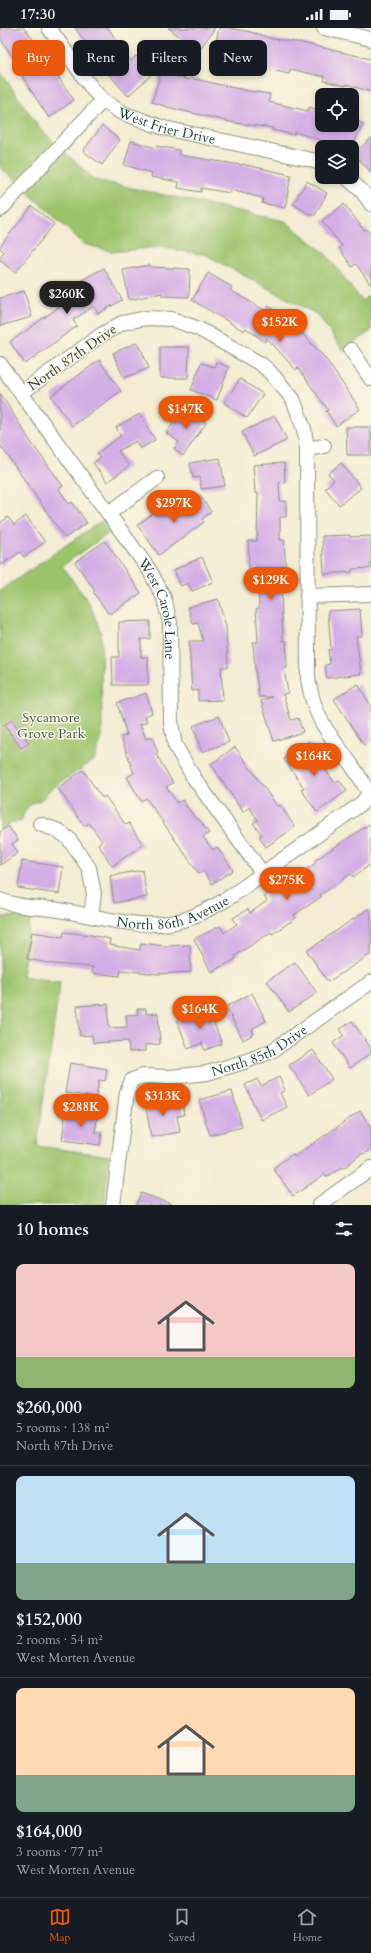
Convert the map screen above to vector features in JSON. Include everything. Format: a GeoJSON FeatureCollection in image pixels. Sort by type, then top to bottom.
{"type":"FeatureCollection","features":[{"type":"Feature","properties":{"kind":"street","name":"West Frier Drive"},"geometry":{"type":"LineString","coordinates":[[49,28],[93,90],[103,100],[120,112],[164,128],[315,161]]}},
{"type":"Feature","properties":{"kind":"street"},"geometry":{"type":"LineString","coordinates":[[324,28],[371,38]]}},
{"type":"Feature","properties":{"kind":"street"},"geometry":{"type":"LineString","coordinates":[[0,210],[103,100]]}},
{"type":"Feature","properties":{"kind":"street"},"geometry":{"type":"LineString","coordinates":[[354,184],[362,191],[371,204]]}},
{"type":"Feature","properties":{"kind":"street","name":"North 87th Drive"},"geometry":{"type":"LineString","coordinates":[[21,393],[101,335],[122,323],[146,318],[172,319],[199,329],[261,364],[270,372],[293,400],[302,424],[307,449],[308,679],[311,693],[317,712],[325,728],[363,781],[369,794]]}},
{"type":"Feature","properties":{"kind":"street"},"geometry":{"type":"LineString","coordinates":[[351,350],[371,379]]}},
{"type":"Feature","properties":{"kind":"street","name":"West Carole Lane"},"geometry":{"type":"LineString","coordinates":[[0,364],[150,571],[164,598],[170,623],[171,723],[175,745],[194,778],[263,874]]}},
{"type":"Feature","properties":{"kind":"street"},"geometry":{"type":"LineString","coordinates":[[307,449],[324,446]]}},
{"type":"Feature","properties":{"kind":"street"},"geometry":{"type":"LineString","coordinates":[[109,513],[157,478]]}},
{"type":"Feature","properties":{"kind":"street"},"geometry":{"type":"LineString","coordinates":[[307,596],[371,594]]}},
{"type":"Feature","properties":{"kind":"street","name":"North 86th Avenue"},"geometry":{"type":"LineString","coordinates":[[0,900],[13,906],[58,910],[138,924],[182,921],[204,912],[263,874],[361,804],[369,794]]}},
{"type":"Feature","properties":{"kind":"street"},"geometry":{"type":"LineString","coordinates":[[40,824],[59,831],[69,839],[89,868],[94,894],[91,916]]}},
{"type":"Feature","properties":{"kind":"street"},"geometry":{"type":"LineString","coordinates":[[0,913],[13,906]]}},
{"type":"Feature","properties":{"kind":"street","name":"North 85th Drive"},"geometry":{"type":"LineString","coordinates":[[113,1205],[127,1092],[132,1080],[143,1076],[171,1077],[207,1073],[265,1054],[272,1051],[371,982]]}},
{"type":"Feature","properties":{"kind":"street"},"geometry":{"type":"LineString","coordinates":[[319,1205],[371,1168]]}},
{"type":"Feature","properties":{"kind":"green space"},"geometry":{"type":"Polygon","coordinates":[[[0,71],[41,130],[95,180],[285,221],[325,253],[362,301],[371,294],[371,331],[343,351],[318,315],[206,255],[159,247],[113,252],[84,244],[0,167],[0,71]]]}},
{"type":"Feature","properties":{"kind":"green space","name":"Sycamore Grove Park"},"geometry":{"type":"Polygon","coordinates":[[[101,521],[110,532],[62,566],[90,604],[101,633],[102,738],[94,760],[47,792],[42,799],[30,805],[25,811],[21,822],[12,822],[0,830],[0,591],[101,521]]]}},
{"type":"Feature","properties":{"kind":"green space"},"geometry":{"type":"Polygon","coordinates":[[[31,916],[22,976],[60,982],[37,1146],[110,1156],[104,1205],[0,1205],[0,917],[31,916]]]}},
{"type":"Feature","properties":{"kind":"building"},"geometry":{"type":"Polygon","coordinates":[[[0,28],[24,28],[33,40],[12,40],[12,56],[0,38],[0,28]]]}},
{"type":"Feature","properties":{"kind":"building"},"geometry":{"type":"Polygon","coordinates":[[[75,28],[108,28],[116,40],[84,40],[75,28]]]}},
{"type":"Feature","properties":{"kind":"building"},"geometry":{"type":"Polygon","coordinates":[[[168,28],[215,28],[201,47],[201,40],[185,40],[168,28]]]}},
{"type":"Feature","properties":{"kind":"building"},"geometry":{"type":"Polygon","coordinates":[[[219,28],[229,28],[251,32],[273,39],[302,43],[371,59],[371,92],[346,84],[346,86],[324,81],[325,77],[290,69],[289,74],[267,69],[267,40],[216,40],[219,28]]]}},
{"type":"Feature","properties":{"kind":"building"},"geometry":{"type":"Polygon","coordinates":[[[136,56],[137,76],[150,76],[128,96],[110,76],[129,76],[129,58],[131,61],[136,56]]]}},
{"type":"Feature","properties":{"kind":"building"},"geometry":{"type":"Polygon","coordinates":[[[22,76],[60,76],[58,77],[74,100],[49,118],[22,76]]]}},
{"type":"Feature","properties":{"kind":"building"},"geometry":{"type":"Polygon","coordinates":[[[160,76],[175,76],[189,80],[190,78],[248,91],[270,94],[269,102],[308,111],[309,107],[315,109],[315,132],[359,132],[359,122],[363,124],[355,140],[321,140],[294,132],[294,135],[272,130],[273,128],[235,123],[152,102],[160,76]]]}},
{"type":"Feature","properties":{"kind":"building"},"geometry":{"type":"Polygon","coordinates":[[[102,126],[120,140],[102,165],[83,151],[102,126]]]}},
{"type":"Feature","properties":{"kind":"building"},"geometry":{"type":"Polygon","coordinates":[[[371,138],[371,172],[359,159],[359,149],[371,138]]]}},
{"type":"Feature","properties":{"kind":"building"},"geometry":{"type":"Polygon","coordinates":[[[131,141],[156,148],[157,146],[179,150],[179,155],[242,164],[291,175],[285,208],[262,203],[263,198],[230,190],[230,193],[201,188],[201,192],[178,188],[179,182],[151,177],[152,173],[124,165],[131,141]]]}},
{"type":"Feature","properties":{"kind":"building"},"geometry":{"type":"Polygon","coordinates":[[[307,181],[327,193],[315,215],[311,215],[293,204],[307,181]]]}},
{"type":"Feature","properties":{"kind":"building"},"geometry":{"type":"Polygon","coordinates":[[[344,204],[364,230],[366,229],[371,235],[371,285],[356,264],[352,267],[339,248],[342,246],[322,221],[344,204]]]}},
{"type":"Feature","properties":{"kind":"building"},"geometry":{"type":"Polygon","coordinates":[[[32,206],[54,224],[15,273],[0,260],[0,256],[4,252],[0,246],[32,206]]]}},
{"type":"Feature","properties":{"kind":"building"},"geometry":{"type":"Polygon","coordinates":[[[150,265],[150,267],[190,269],[189,297],[162,296],[162,293],[129,300],[123,270],[150,265]]]}},
{"type":"Feature","properties":{"kind":"building"},"geometry":{"type":"Polygon","coordinates":[[[104,268],[122,300],[98,314],[94,306],[73,320],[77,326],[25,364],[10,342],[59,307],[58,304],[83,286],[80,281],[104,268]]]}},
{"type":"Feature","properties":{"kind":"building"},"geometry":{"type":"Polygon","coordinates":[[[208,273],[232,287],[230,290],[266,311],[269,306],[297,328],[325,358],[360,409],[336,426],[326,411],[328,410],[298,368],[296,370],[267,338],[265,342],[246,328],[244,331],[192,300],[208,273]]]}},
{"type":"Feature","properties":{"kind":"building"},"geometry":{"type":"Polygon","coordinates":[[[24,291],[32,317],[0,326],[0,298],[24,291]]]}},
{"type":"Feature","properties":{"kind":"building"},"geometry":{"type":"Polygon","coordinates":[[[138,342],[149,368],[124,378],[113,353],[138,342]]]}},
{"type":"Feature","properties":{"kind":"building"},"geometry":{"type":"Polygon","coordinates":[[[160,347],[189,347],[188,378],[160,378],[160,347]]]}},
{"type":"Feature","properties":{"kind":"building"},"geometry":{"type":"Polygon","coordinates":[[[99,360],[121,391],[72,426],[51,396],[99,360]]]}},
{"type":"Feature","properties":{"kind":"building"},"geometry":{"type":"Polygon","coordinates":[[[216,362],[229,367],[217,400],[191,390],[201,363],[214,367],[216,362]]]}},
{"type":"Feature","properties":{"kind":"building"},"geometry":{"type":"Polygon","coordinates":[[[240,379],[263,394],[247,418],[224,403],[240,379]]]}},
{"type":"Feature","properties":{"kind":"building"},"geometry":{"type":"Polygon","coordinates":[[[0,393],[31,442],[63,486],[59,489],[69,504],[72,502],[87,523],[65,538],[0,445],[0,393]]]}},
{"type":"Feature","properties":{"kind":"building"},"geometry":{"type":"Polygon","coordinates":[[[184,408],[206,423],[183,456],[174,449],[179,442],[166,433],[184,408]]]}},
{"type":"Feature","properties":{"kind":"building"},"geometry":{"type":"Polygon","coordinates":[[[140,414],[155,440],[140,449],[136,441],[118,451],[129,466],[107,482],[93,463],[100,458],[97,453],[121,436],[116,427],[140,414]]]}},
{"type":"Feature","properties":{"kind":"building"},"geometry":{"type":"Polygon","coordinates":[[[275,416],[287,440],[254,456],[242,432],[275,416]]]}},
{"type":"Feature","properties":{"kind":"building"},"geometry":{"type":"Polygon","coordinates":[[[346,427],[371,427],[371,455],[347,455],[346,427]]]}},
{"type":"Feature","properties":{"kind":"building"},"geometry":{"type":"Polygon","coordinates":[[[220,458],[225,486],[201,489],[200,477],[193,478],[190,463],[220,458]]]}},
{"type":"Feature","properties":{"kind":"building"},"geometry":{"type":"Polygon","coordinates":[[[284,463],[285,482],[279,483],[280,501],[286,501],[286,517],[280,517],[280,540],[284,540],[286,573],[286,590],[281,590],[283,641],[286,640],[287,668],[284,668],[288,693],[283,694],[291,720],[298,718],[303,732],[274,741],[261,701],[272,697],[259,697],[255,669],[253,642],[258,642],[256,609],[259,608],[258,568],[249,569],[248,541],[257,541],[258,493],[255,493],[253,465],[284,463]]]}},
{"type":"Feature","properties":{"kind":"building"},"geometry":{"type":"Polygon","coordinates":[[[341,463],[361,488],[339,505],[325,488],[334,480],[328,474],[341,463]]]}},
{"type":"Feature","properties":{"kind":"building"},"geometry":{"type":"Polygon","coordinates":[[[200,495],[211,512],[202,519],[204,522],[159,555],[137,525],[160,509],[164,514],[186,499],[189,503],[200,495]]]}},
{"type":"Feature","properties":{"kind":"building"},"geometry":{"type":"Polygon","coordinates":[[[26,516],[45,542],[24,557],[20,552],[0,566],[0,523],[8,517],[14,525],[26,516]]]}},
{"type":"Feature","properties":{"kind":"building"},"geometry":{"type":"Polygon","coordinates":[[[350,535],[350,537],[371,536],[371,568],[352,569],[352,572],[324,574],[322,536],[350,535]]]}},
{"type":"Feature","properties":{"kind":"building"},"geometry":{"type":"Polygon","coordinates":[[[105,541],[141,593],[111,613],[108,613],[93,592],[95,591],[75,562],[105,541]]]}},
{"type":"Feature","properties":{"kind":"building"},"geometry":{"type":"Polygon","coordinates":[[[202,557],[213,582],[192,591],[188,583],[181,586],[174,570],[202,557]]]}},
{"type":"Feature","properties":{"kind":"building"},"geometry":{"type":"Polygon","coordinates":[[[218,599],[226,627],[228,667],[221,667],[223,700],[198,701],[198,690],[192,691],[189,641],[203,641],[198,623],[193,624],[188,607],[218,599]]]}},
{"type":"Feature","properties":{"kind":"building"},"geometry":{"type":"Polygon","coordinates":[[[360,609],[362,636],[356,636],[361,674],[327,678],[325,665],[330,664],[328,650],[331,650],[328,611],[360,609]]]}},
{"type":"Feature","properties":{"kind":"building"},"geometry":{"type":"Polygon","coordinates":[[[150,621],[150,639],[141,639],[141,657],[148,657],[148,685],[113,685],[112,657],[119,657],[119,622],[150,621]]]}},
{"type":"Feature","properties":{"kind":"building"},"geometry":{"type":"Polygon","coordinates":[[[358,684],[371,706],[371,740],[364,745],[334,699],[358,684]]]}},
{"type":"Feature","properties":{"kind":"building"},"geometry":{"type":"Polygon","coordinates":[[[146,693],[152,713],[145,716],[147,722],[140,724],[146,739],[152,737],[158,753],[156,754],[173,783],[166,787],[177,803],[182,800],[196,819],[198,818],[209,833],[203,837],[213,850],[217,847],[233,870],[212,884],[203,871],[199,874],[146,798],[141,801],[127,777],[134,773],[121,737],[127,735],[117,703],[146,693]]]}},
{"type":"Feature","properties":{"kind":"building"},"geometry":{"type":"Polygon","coordinates":[[[219,716],[229,742],[202,752],[193,726],[219,716]]]}},
{"type":"Feature","properties":{"kind":"building"},"geometry":{"type":"Polygon","coordinates":[[[12,720],[29,743],[21,748],[4,725],[12,720]]]}},
{"type":"Feature","properties":{"kind":"building"},"geometry":{"type":"Polygon","coordinates":[[[309,741],[324,763],[322,765],[335,783],[339,780],[347,791],[317,812],[301,789],[304,788],[284,759],[309,741]]]}},
{"type":"Feature","properties":{"kind":"building"},"geometry":{"type":"Polygon","coordinates":[[[235,747],[277,806],[280,805],[295,827],[266,847],[259,837],[262,835],[253,823],[258,820],[249,807],[243,812],[211,764],[235,747]]]}},
{"type":"Feature","properties":{"kind":"building"},"geometry":{"type":"Polygon","coordinates":[[[83,770],[102,798],[105,796],[126,825],[129,823],[143,845],[112,866],[98,844],[102,841],[89,823],[84,826],[58,788],[83,770]]]}},
{"type":"Feature","properties":{"kind":"building"},"geometry":{"type":"Polygon","coordinates":[[[371,823],[371,864],[353,877],[351,874],[320,895],[321,897],[294,915],[296,918],[272,934],[271,932],[235,956],[236,959],[211,972],[194,939],[220,926],[224,933],[237,924],[233,918],[248,909],[250,913],[267,901],[264,896],[276,889],[277,890],[316,863],[314,861],[371,823]]]}},
{"type":"Feature","properties":{"kind":"building"},"geometry":{"type":"Polygon","coordinates":[[[8,826],[18,840],[12,844],[18,853],[0,865],[0,832],[8,826]]]}},
{"type":"Feature","properties":{"kind":"building"},"geometry":{"type":"Polygon","coordinates":[[[22,861],[63,867],[59,894],[18,888],[22,861]]]}},
{"type":"Feature","properties":{"kind":"building"},"geometry":{"type":"Polygon","coordinates":[[[142,870],[147,897],[114,903],[110,876],[142,870]]]}},
{"type":"Feature","properties":{"kind":"building"},"geometry":{"type":"Polygon","coordinates":[[[368,909],[371,914],[371,954],[328,982],[307,951],[368,909]]]}},
{"type":"Feature","properties":{"kind":"building"},"geometry":{"type":"Polygon","coordinates":[[[32,932],[63,937],[64,932],[91,935],[110,939],[109,945],[140,950],[141,943],[165,946],[190,945],[191,972],[159,974],[121,970],[120,976],[92,973],[93,967],[54,964],[27,959],[32,932]]]}},
{"type":"Feature","properties":{"kind":"building"},"geometry":{"type":"Polygon","coordinates":[[[295,962],[317,993],[289,1012],[267,981],[295,962]]]}},
{"type":"Feature","properties":{"kind":"building"},"geometry":{"type":"Polygon","coordinates":[[[252,993],[266,1021],[252,1029],[254,1034],[243,1040],[226,1007],[252,993]]]}},
{"type":"Feature","properties":{"kind":"building"},"geometry":{"type":"Polygon","coordinates":[[[108,1004],[109,1028],[127,1027],[126,1015],[138,1014],[137,1009],[146,1009],[146,1014],[158,1013],[160,1044],[145,1045],[145,1051],[129,1052],[128,1041],[93,1043],[92,1035],[80,1036],[77,1006],[108,1004]]]}},
{"type":"Feature","properties":{"kind":"building"},"geometry":{"type":"Polygon","coordinates":[[[208,1008],[222,1044],[205,1050],[202,1043],[188,1049],[177,1020],[208,1008]]]}},
{"type":"Feature","properties":{"kind":"building"},"geometry":{"type":"Polygon","coordinates":[[[352,1021],[371,1048],[371,1053],[350,1068],[333,1043],[344,1035],[340,1029],[352,1021]]]}},
{"type":"Feature","properties":{"kind":"building"},"geometry":{"type":"Polygon","coordinates":[[[313,1050],[332,1079],[309,1095],[289,1065],[313,1050]]]}},
{"type":"Feature","properties":{"kind":"building"},"geometry":{"type":"Polygon","coordinates":[[[70,1063],[107,1069],[105,1081],[99,1080],[96,1097],[65,1093],[70,1063]]]}},
{"type":"Feature","properties":{"kind":"building"},"geometry":{"type":"Polygon","coordinates":[[[279,1077],[285,1090],[280,1093],[287,1107],[261,1120],[245,1085],[257,1079],[261,1086],[279,1077]]]}},
{"type":"Feature","properties":{"kind":"building"},"geometry":{"type":"Polygon","coordinates":[[[232,1091],[242,1127],[210,1135],[199,1100],[232,1091]]]}},
{"type":"Feature","properties":{"kind":"building"},"geometry":{"type":"Polygon","coordinates":[[[160,1096],[161,1105],[182,1102],[184,1115],[177,1116],[180,1132],[151,1137],[145,1099],[160,1096]]]}},
{"type":"Feature","properties":{"kind":"building"},"geometry":{"type":"Polygon","coordinates":[[[66,1110],[98,1114],[95,1132],[102,1132],[100,1145],[62,1140],[66,1110]]]}},
{"type":"Feature","properties":{"kind":"building"},"geometry":{"type":"Polygon","coordinates":[[[360,1111],[371,1127],[371,1150],[364,1154],[362,1153],[344,1168],[342,1167],[327,1177],[325,1174],[293,1196],[273,1168],[293,1154],[294,1157],[360,1111]]]}},
{"type":"Feature","properties":{"kind":"building"},"geometry":{"type":"Polygon","coordinates":[[[141,1193],[172,1204],[172,1205],[136,1205],[141,1193]]]}}]}
